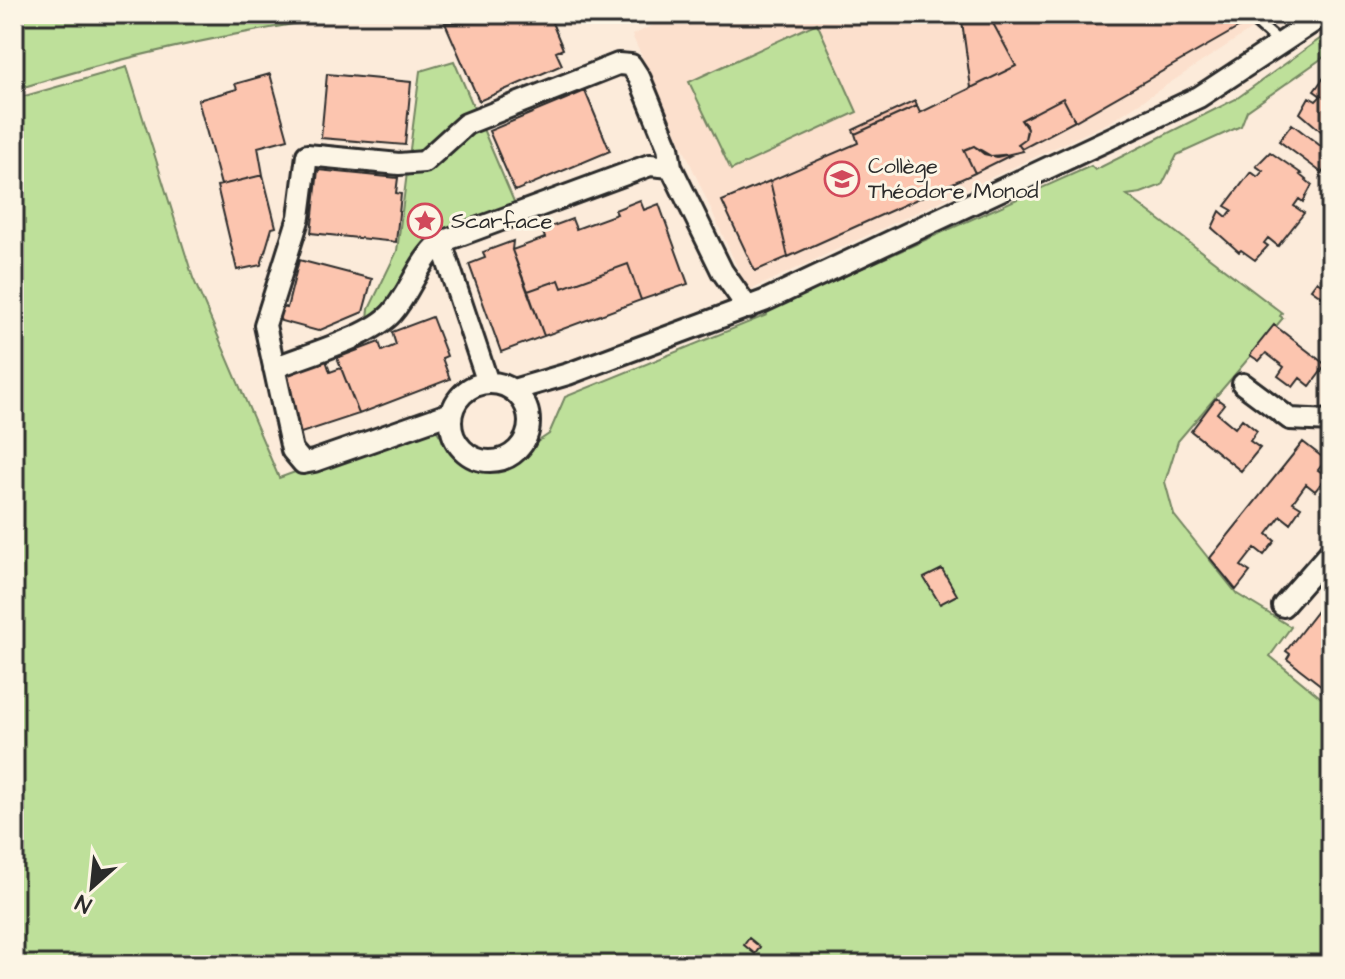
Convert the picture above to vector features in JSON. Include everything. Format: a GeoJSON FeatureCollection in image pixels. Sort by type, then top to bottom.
{"type":"FeatureCollection","features":[{"type":"Feature","properties":{"kind":"street"},"geometry":{"type":"LineString","coordinates":[[513,390],[568,374],[748,308],[1199,97],[1325,14]]}},
{"type":"Feature","properties":{"kind":"street"},"geometry":{"type":"LineString","coordinates":[[451,413],[314,461],[307,463],[299,460],[290,443],[265,325],[299,217],[307,155],[399,164],[424,162],[466,124],[618,64],[631,65],[640,79],[668,147],[671,167],[722,271],[748,308]]}},
{"type":"Feature","properties":{"kind":"street"},"geometry":{"type":"LineString","coordinates":[[274,368],[375,327],[392,312],[426,255],[441,242],[650,165],[671,167]]}},
{"type":"Feature","properties":{"kind":"street"},"geometry":{"type":"LineString","coordinates":[[441,242],[488,383]]}},
{"type":"Feature","properties":{"kind":"street"},"geometry":{"type":"LineString","coordinates":[[501,384],[513,390],[522,399],[527,411],[529,423],[526,436],[519,447],[498,460],[485,461],[472,457],[455,439],[451,426],[451,413],[456,401],[475,385],[501,384]]}},
{"type":"Feature","properties":{"kind":"street"},"geometry":{"type":"LineString","coordinates":[[1243,384],[1290,419],[1331,421]]}},
{"type":"Feature","properties":{"kind":"street"},"geometry":{"type":"LineString","coordinates":[[1283,606],[1331,551]]}},
{"type":"Feature","properties":{"kind":"lane"},"geometry":{"type":"LineString","coordinates":[[1247,14],[1280,43]]}},
{"type":"Feature","properties":{"kind":"shaded area","name":"Collège Théodore Monod"},"geometry":{"type":"Polygon","coordinates":[[[678,14],[1266,14],[1270,17],[1112,121],[748,291],[632,35],[678,14]]]}},
{"type":"Feature","properties":{"kind":"green space"},"geometry":{"type":"Polygon","coordinates":[[[14,14],[359,14],[185,45],[14,90],[14,14]]]}},
{"type":"Feature","properties":{"kind":"green space"},"geometry":{"type":"Polygon","coordinates":[[[817,23],[857,112],[731,170],[689,82],[817,23]]]}},
{"type":"Feature","properties":{"kind":"green space"},"geometry":{"type":"Polygon","coordinates":[[[1331,31],[1331,52],[1247,111],[1241,126],[1177,155],[1162,185],[1127,195],[1282,313],[1280,316],[1283,318],[1178,441],[1165,482],[1174,515],[1237,594],[1291,627],[1270,656],[1331,706],[1331,965],[14,965],[14,99],[127,67],[193,278],[279,478],[431,422],[449,449],[510,460],[549,434],[565,397],[767,315],[766,311],[1091,166],[1095,170],[1236,99],[1331,31]]]}},
{"type":"Feature","properties":{"kind":"green space"},"geometry":{"type":"Polygon","coordinates":[[[454,61],[515,204],[434,234],[421,246],[386,303],[368,318],[369,309],[397,251],[420,71],[454,61]]]}},
{"type":"Feature","properties":{"kind":"building"},"geometry":{"type":"Polygon","coordinates":[[[961,14],[988,14],[1016,66],[971,88],[961,14]]]}},
{"type":"Feature","properties":{"kind":"building"},"geometry":{"type":"Polygon","coordinates":[[[988,14],[1089,14],[1095,24],[1112,14],[1218,14],[1238,28],[1075,121],[1063,98],[1021,120],[1027,129],[1025,139],[1018,144],[1023,151],[997,157],[984,154],[974,146],[964,150],[975,173],[788,257],[770,181],[858,143],[855,134],[917,106],[920,113],[1016,66],[988,14]]]}},
{"type":"Feature","properties":{"kind":"building"},"geometry":{"type":"Polygon","coordinates":[[[551,20],[563,49],[556,52],[562,65],[479,101],[445,23],[551,20]]]}},
{"type":"Feature","properties":{"kind":"building"},"geometry":{"type":"Polygon","coordinates":[[[1331,68],[1329,138],[1300,113],[1309,97],[1316,101],[1321,96],[1314,91],[1331,68]]]}},
{"type":"Feature","properties":{"kind":"building"},"geometry":{"type":"Polygon","coordinates":[[[270,74],[288,139],[258,147],[263,175],[221,185],[198,100],[237,89],[235,84],[270,74]]]}},
{"type":"Feature","properties":{"kind":"building"},"geometry":{"type":"Polygon","coordinates":[[[327,74],[411,82],[405,145],[321,138],[327,74]]]}},
{"type":"Feature","properties":{"kind":"building"},"geometry":{"type":"Polygon","coordinates":[[[585,91],[610,151],[515,191],[489,131],[585,91]]]}},
{"type":"Feature","properties":{"kind":"building"},"geometry":{"type":"Polygon","coordinates":[[[1063,98],[1075,121],[1022,149],[1018,144],[1025,139],[1027,132],[1021,120],[1063,98]]]}},
{"type":"Feature","properties":{"kind":"building"},"geometry":{"type":"Polygon","coordinates":[[[915,101],[917,106],[855,134],[853,130],[915,101]]]}},
{"type":"Feature","properties":{"kind":"building"},"geometry":{"type":"Polygon","coordinates":[[[1292,124],[1331,154],[1331,162],[1322,173],[1279,141],[1292,124]]]}},
{"type":"Feature","properties":{"kind":"building"},"geometry":{"type":"Polygon","coordinates":[[[974,146],[991,156],[1013,154],[975,173],[964,150],[974,146]]]}},
{"type":"Feature","properties":{"kind":"building"},"geometry":{"type":"Polygon","coordinates":[[[1270,152],[1302,174],[1312,185],[1303,202],[1299,199],[1294,206],[1304,213],[1278,246],[1268,238],[1264,243],[1268,246],[1255,260],[1241,250],[1239,252],[1212,228],[1220,211],[1227,217],[1232,210],[1225,206],[1251,172],[1258,177],[1263,171],[1256,166],[1270,152]]]}},
{"type":"Feature","properties":{"kind":"building"},"geometry":{"type":"Polygon","coordinates":[[[318,170],[398,178],[396,193],[401,194],[396,242],[311,233],[318,170]]]}},
{"type":"Feature","properties":{"kind":"building"},"geometry":{"type":"Polygon","coordinates":[[[263,175],[276,227],[272,228],[261,265],[237,270],[217,186],[263,175]]]}},
{"type":"Feature","properties":{"kind":"building"},"geometry":{"type":"Polygon","coordinates":[[[770,181],[788,257],[755,271],[722,201],[770,181]]]}},
{"type":"Feature","properties":{"kind":"building"},"geometry":{"type":"Polygon","coordinates":[[[640,200],[644,210],[659,204],[688,284],[641,300],[628,264],[562,288],[559,280],[528,291],[512,250],[545,238],[542,230],[572,219],[576,229],[617,214],[615,210],[640,200]]]}},
{"type":"Feature","properties":{"kind":"building"},"geometry":{"type":"Polygon","coordinates":[[[513,241],[512,250],[544,336],[501,352],[469,264],[485,258],[483,252],[513,241]]]}},
{"type":"Feature","properties":{"kind":"building"},"geometry":{"type":"Polygon","coordinates":[[[299,260],[372,279],[363,312],[318,331],[281,321],[279,317],[282,307],[287,308],[299,260]]]}},
{"type":"Feature","properties":{"kind":"building"},"geometry":{"type":"Polygon","coordinates":[[[628,264],[641,300],[544,336],[528,291],[559,280],[562,288],[628,264]]]}},
{"type":"Feature","properties":{"kind":"building"},"geometry":{"type":"Polygon","coordinates":[[[1317,281],[1331,291],[1331,303],[1311,289],[1317,281]]]}},
{"type":"Feature","properties":{"kind":"building"},"geometry":{"type":"Polygon","coordinates":[[[432,317],[447,356],[442,358],[450,379],[359,414],[337,358],[379,342],[382,351],[396,345],[392,332],[432,317]]]}},
{"type":"Feature","properties":{"kind":"building"},"geometry":{"type":"Polygon","coordinates":[[[1274,325],[1326,365],[1310,386],[1300,378],[1293,387],[1278,376],[1284,367],[1266,353],[1259,361],[1250,355],[1274,325]]]}},
{"type":"Feature","properties":{"kind":"building"},"geometry":{"type":"Polygon","coordinates":[[[326,360],[330,372],[341,368],[359,414],[298,434],[285,376],[326,360]]]}},
{"type":"Feature","properties":{"kind":"building"},"geometry":{"type":"Polygon","coordinates":[[[1216,398],[1224,404],[1217,413],[1235,428],[1242,419],[1257,431],[1250,441],[1260,448],[1241,471],[1191,431],[1216,398]]]}},
{"type":"Feature","properties":{"kind":"building"},"geometry":{"type":"Polygon","coordinates":[[[1303,442],[1326,460],[1318,470],[1327,476],[1315,491],[1306,484],[1293,502],[1301,507],[1290,523],[1281,516],[1267,534],[1275,541],[1264,555],[1255,548],[1241,566],[1250,572],[1236,590],[1210,558],[1303,442]]]}},
{"type":"Feature","properties":{"kind":"building"},"geometry":{"type":"Polygon","coordinates":[[[942,569],[957,595],[940,604],[924,578],[942,569]]]}},
{"type":"Feature","properties":{"kind":"building"},"geometry":{"type":"Polygon","coordinates":[[[1331,593],[1331,693],[1287,659],[1290,654],[1286,651],[1331,593]]]}},
{"type":"Feature","properties":{"kind":"building"},"geometry":{"type":"Polygon","coordinates":[[[749,938],[760,947],[755,954],[744,945],[749,938]]]}},
{"type":"Feature","properties":{"kind":"place","name":"Collège Théodore Monod"},"geometry":{"type":"Point","coordinates":[842,179]}},
{"type":"Feature","properties":{"kind":"place","name":"Scarface"},"geometry":{"type":"Point","coordinates":[425,221]}}]}
